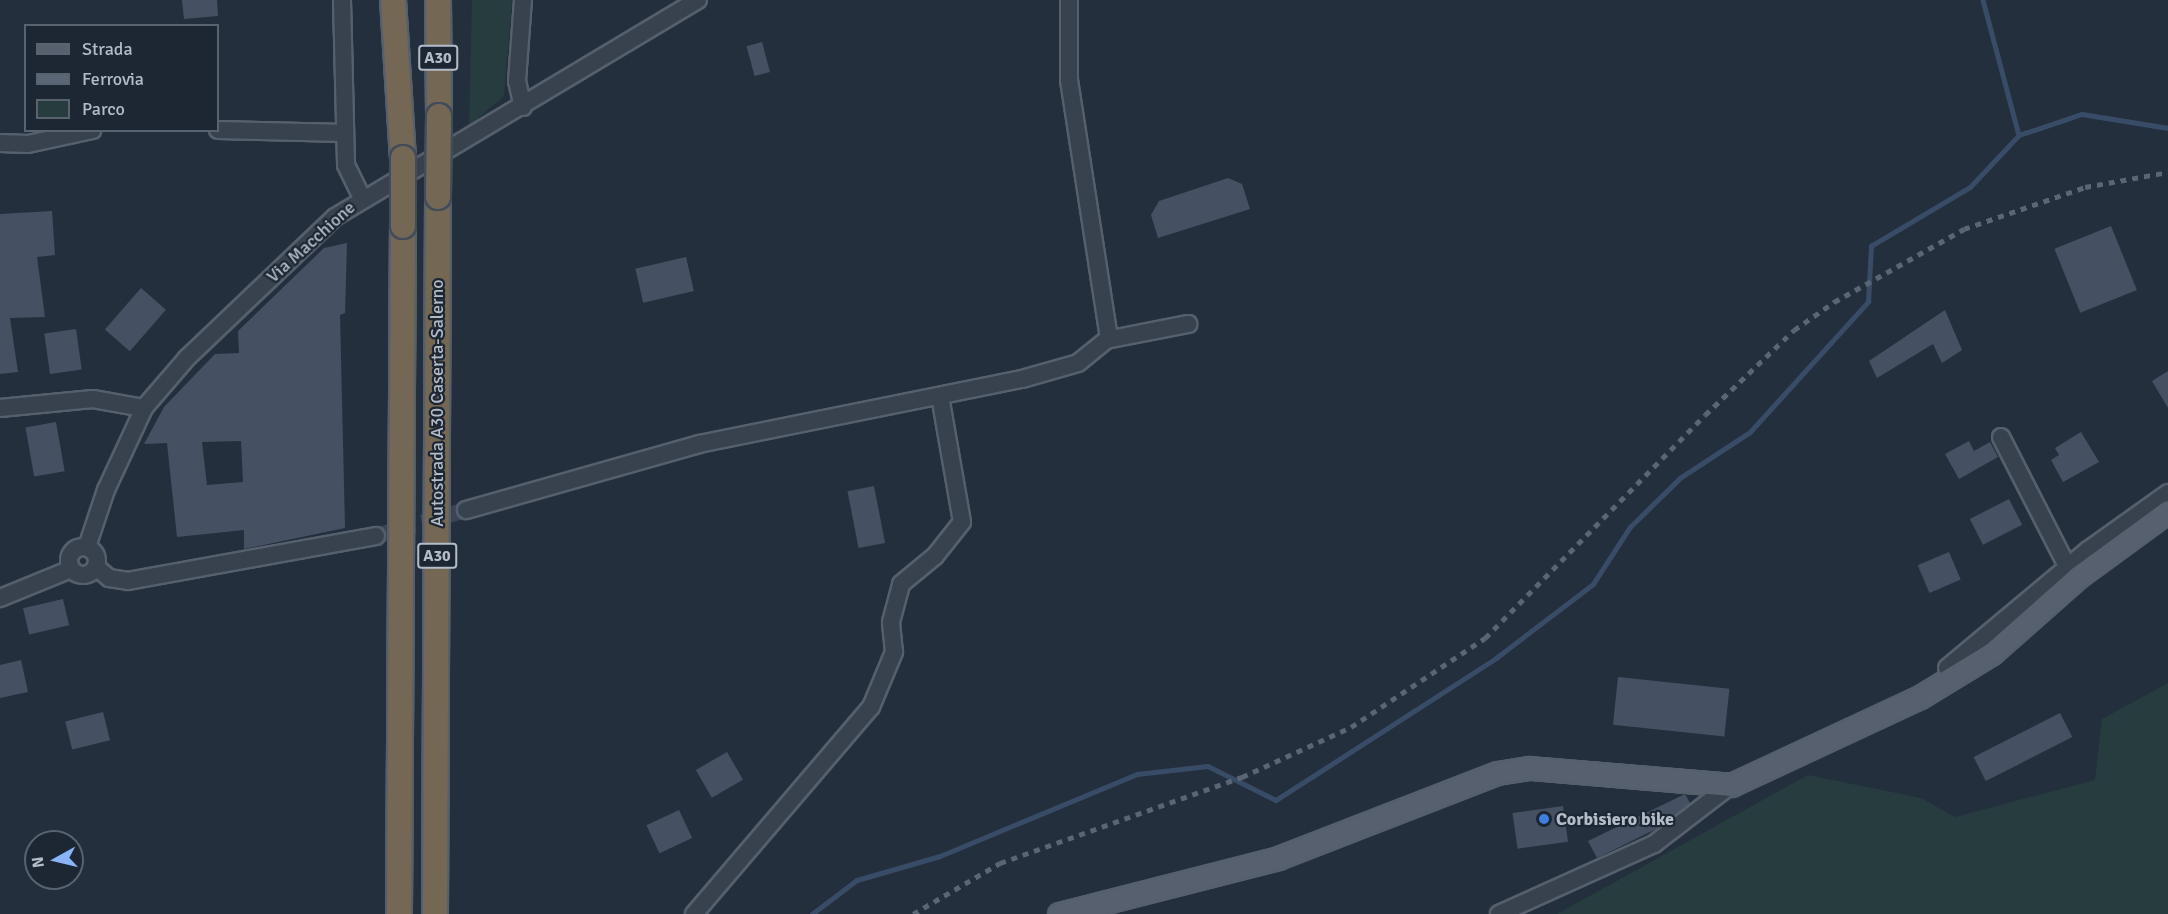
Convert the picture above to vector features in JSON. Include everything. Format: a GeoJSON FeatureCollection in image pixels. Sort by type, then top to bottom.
{"type":"FeatureCollection","features":[{"type":"Feature","properties":{"kind":"highway"},"geometry":{"type":"LineString","coordinates":[[393,0],[403,158]]}},
{"type":"Feature","properties":{"kind":"highway","name":"A30"},"geometry":{"type":"LineString","coordinates":[[403,158],[404,0]]}},
{"type":"Feature","properties":{"kind":"highway","name":"Autostrada A30 Caserta-Salerno"},"geometry":{"type":"LineString","coordinates":[[435,914],[438,0]]}},
{"type":"Feature","properties":{"kind":"highway","name":"Autostrada A30 Caserta-Salerno"},"geometry":{"type":"LineString","coordinates":[[399,914],[403,158]]}},
{"type":"Feature","properties":{"kind":"main road"},"geometry":{"type":"LineString","coordinates":[[1059,914],[1278,858],[1497,773],[1530,768],[1731,785],[1920,697],[1992,653],[2079,576],[2168,511]]}},
{"type":"Feature","properties":{"kind":"street"},"geometry":{"type":"LineString","coordinates":[[342,0],[346,165],[362,198]]}},
{"type":"Feature","properties":{"kind":"street"},"geometry":{"type":"LineString","coordinates":[[523,0],[517,81],[523,107]]}},
{"type":"Feature","properties":{"kind":"street","name":"Via Macchione"},"geometry":{"type":"LineString","coordinates":[[87,547],[106,490],[144,408],[291,257],[362,198],[523,107],[698,0]]}},
{"type":"Feature","properties":{"kind":"street"},"geometry":{"type":"LineString","coordinates":[[1069,0],[1069,80],[1108,339]]}},
{"type":"Feature","properties":{"kind":"street"},"geometry":{"type":"LineString","coordinates":[[219,130],[345,133]]}},
{"type":"Feature","properties":{"kind":"street"},"geometry":{"type":"LineString","coordinates":[[0,143],[28,144],[84,132]]}},
{"type":"Feature","properties":{"kind":"street"},"geometry":{"type":"LineString","coordinates":[[466,510],[699,444],[940,396],[1078,363],[1108,339],[1188,324]]}},
{"type":"Feature","properties":{"kind":"street"},"geometry":{"type":"LineString","coordinates":[[694,914],[871,707],[894,652],[891,622],[901,584],[941,550],[962,522],[940,396]]}},
{"type":"Feature","properties":{"kind":"street"},"geometry":{"type":"LineString","coordinates":[[0,408],[93,399],[144,408]]}},
{"type":"Feature","properties":{"kind":"street"},"geometry":{"type":"LineString","coordinates":[[2001,437],[2068,568]]}},
{"type":"Feature","properties":{"kind":"street"},"geometry":{"type":"LineString","coordinates":[[1947,668],[2068,568],[2168,493]]}},
{"type":"Feature","properties":{"kind":"street"},"geometry":{"type":"LineString","coordinates":[[71,568],[72,553],[87,547],[96,555],[96,567],[108,578],[128,581],[376,536]]}},
{"type":"Feature","properties":{"kind":"street"},"geometry":{"type":"LineString","coordinates":[[71,568],[82,576],[96,567]]}},
{"type":"Feature","properties":{"kind":"street"},"geometry":{"type":"LineString","coordinates":[[0,598],[71,568]]}},
{"type":"Feature","properties":{"kind":"street"},"geometry":{"type":"LineString","coordinates":[[1499,914],[1654,844],[1731,785]]}},
{"type":"Feature","properties":{"kind":"green space"},"geometry":{"type":"Polygon","coordinates":[[[472,0],[512,0],[504,96],[469,126],[472,0]]]}},
{"type":"Feature","properties":{"kind":"green space"},"geometry":{"type":"Polygon","coordinates":[[[2168,683],[2168,914],[1557,914],[1808,775],[1921,798],[1955,817],[2095,780],[2102,719],[2168,683]]]}},
{"type":"Feature","properties":{"kind":"building"},"geometry":{"type":"Polygon","coordinates":[[[182,0],[217,0],[218,16],[184,19],[182,0]]]}},
{"type":"Feature","properties":{"kind":"building"},"geometry":{"type":"Polygon","coordinates":[[[762,42],[770,72],[755,76],[747,46],[762,42]]]}},
{"type":"Feature","properties":{"kind":"building"},"geometry":{"type":"Polygon","coordinates":[[[1228,178],[1242,184],[1250,209],[1158,238],[1151,215],[1159,201],[1228,178]]]}},
{"type":"Feature","properties":{"kind":"building"},"geometry":{"type":"Polygon","coordinates":[[[52,211],[55,255],[37,257],[45,317],[10,318],[18,372],[0,374],[0,214],[52,211]]]}},
{"type":"Feature","properties":{"kind":"building"},"geometry":{"type":"Polygon","coordinates":[[[2111,226],[2137,290],[2080,313],[2054,249],[2111,226]]]}},
{"type":"Feature","properties":{"kind":"building"},"geometry":{"type":"Polygon","coordinates":[[[347,243],[345,313],[340,315],[345,528],[244,549],[244,530],[177,537],[167,443],[144,444],[164,407],[215,354],[239,353],[238,331],[324,248],[347,243]],[[241,441],[202,442],[207,485],[243,482],[241,441]]]}},
{"type":"Feature","properties":{"kind":"building"},"geometry":{"type":"Polygon","coordinates":[[[686,257],[694,291],[643,303],[635,269],[686,257]]]}},
{"type":"Feature","properties":{"kind":"building"},"geometry":{"type":"Polygon","coordinates":[[[141,288],[166,310],[130,351],[105,330],[141,288]]]}},
{"type":"Feature","properties":{"kind":"building"},"geometry":{"type":"Polygon","coordinates":[[[1945,310],[1962,350],[1942,363],[1933,344],[1877,378],[1869,361],[1945,310]]]}},
{"type":"Feature","properties":{"kind":"building"},"geometry":{"type":"Polygon","coordinates":[[[76,329],[82,370],[50,374],[44,333],[76,329]]]}},
{"type":"Feature","properties":{"kind":"building"},"geometry":{"type":"Polygon","coordinates":[[[2168,371],[2168,408],[2152,381],[2168,371]]]}},
{"type":"Feature","properties":{"kind":"building"},"geometry":{"type":"Polygon","coordinates":[[[56,422],[65,471],[34,477],[25,427],[56,422]]]}},
{"type":"Feature","properties":{"kind":"building"},"geometry":{"type":"Polygon","coordinates":[[[2081,432],[2099,462],[2063,482],[2051,460],[2059,455],[2055,448],[2081,432]]]}},
{"type":"Feature","properties":{"kind":"building"},"geometry":{"type":"Polygon","coordinates":[[[1969,441],[1974,451],[1990,442],[1998,457],[1959,479],[1945,454],[1969,441]]]}},
{"type":"Feature","properties":{"kind":"building"},"geometry":{"type":"Polygon","coordinates":[[[874,486],[885,543],[859,548],[847,491],[874,486]]]}},
{"type":"Feature","properties":{"kind":"building"},"geometry":{"type":"Polygon","coordinates":[[[2009,499],[2022,525],[1983,545],[1970,519],[2009,499]]]}},
{"type":"Feature","properties":{"kind":"building"},"geometry":{"type":"Polygon","coordinates":[[[1949,552],[1961,580],[1929,593],[1918,565],[1949,552]]]}},
{"type":"Feature","properties":{"kind":"building"},"geometry":{"type":"Polygon","coordinates":[[[63,599],[69,625],[29,635],[23,608],[63,599]]]}},
{"type":"Feature","properties":{"kind":"building"},"geometry":{"type":"Polygon","coordinates":[[[21,660],[28,692],[0,698],[0,665],[21,660]]]}},
{"type":"Feature","properties":{"kind":"building"},"geometry":{"type":"Polygon","coordinates":[[[1618,677],[1729,689],[1724,736],[1613,725],[1618,677]]]}},
{"type":"Feature","properties":{"kind":"building"},"geometry":{"type":"Polygon","coordinates":[[[103,712],[110,740],[72,750],[65,721],[103,712]]]}},
{"type":"Feature","properties":{"kind":"building"},"geometry":{"type":"Polygon","coordinates":[[[2060,713],[2072,737],[1986,781],[1974,757],[2060,713]]]}},
{"type":"Feature","properties":{"kind":"building"},"geometry":{"type":"Polygon","coordinates":[[[727,752],[743,780],[712,798],[696,770],[727,752]]]}},
{"type":"Feature","properties":{"kind":"building"},"geometry":{"type":"Polygon","coordinates":[[[1685,794],[1690,803],[1658,828],[1597,858],[1588,841],[1685,794]]]}},
{"type":"Feature","properties":{"kind":"building"},"geometry":{"type":"Polygon","coordinates":[[[1563,806],[1568,842],[1518,849],[1512,813],[1563,806]]]}},
{"type":"Feature","properties":{"kind":"building"},"geometry":{"type":"Polygon","coordinates":[[[679,810],[692,838],[659,853],[646,825],[679,810]]]}},
{"type":"Feature","properties":{"kind":"waterway"},"geometry":{"type":"LineString","coordinates":[[1983,0],[2019,135]]}},
{"type":"Feature","properties":{"kind":"waterway"},"geometry":{"type":"LineString","coordinates":[[812,914],[857,880],[940,856],[1137,774],[1208,766],[1276,800],[1496,658],[1593,584],[1630,527],[1680,478],[1750,432],[1868,302],[1871,246],[1970,187],[2019,135],[2082,114],[2168,128]]}},
{"type":"Feature","properties":{"kind":"tunnel"},"geometry":{"type":"LineString","coordinates":[[376,536],[466,510]]}},
{"type":"Feature","properties":{"kind":"railway"},"geometry":{"type":"LineString","coordinates":[[913,914],[1000,863],[1242,777],[1351,727],[1485,638],[1705,415],[1794,330],[1834,302],[1964,229],[2085,187],[2168,172]]}},
{"type":"Feature","properties":{"kind":"place","name":"Corbisiero bike"},"geometry":{"type":"Point","coordinates":[1544,819]}}]}
